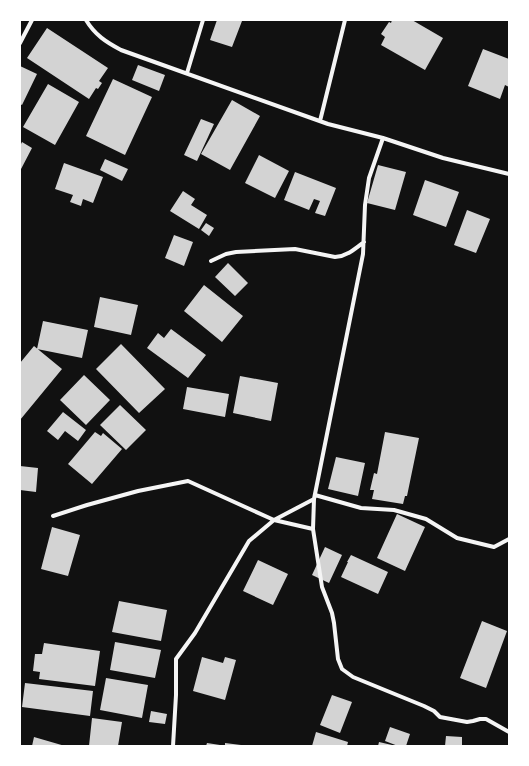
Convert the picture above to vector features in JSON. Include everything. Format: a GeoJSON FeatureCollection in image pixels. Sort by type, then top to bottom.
{"type":"FeatureCollection","features":[{"type":"Feature","properties":{"kind":"street"},"geometry":{"type":"LineString","coordinates":[[20,43],[32,20]]}},
{"type":"Feature","properties":{"kind":"street"},"geometry":{"type":"LineString","coordinates":[[86,20],[90,27],[105,41],[121,50],[320,121],[383,138],[443,158],[509,174]]}},
{"type":"Feature","properties":{"kind":"street"},"geometry":{"type":"LineString","coordinates":[[187,74],[203,20]]}},
{"type":"Feature","properties":{"kind":"street"},"geometry":{"type":"LineString","coordinates":[[320,121],[345,20]]}},
{"type":"Feature","properties":{"kind":"street"},"geometry":{"type":"LineString","coordinates":[[383,138],[369,178],[362,262],[315,497],[313,529],[322,587],[332,613],[338,658],[342,669],[353,677],[424,706],[434,711],[440,717],[467,722],[486,719],[509,732]]}},
{"type":"Feature","properties":{"kind":"street"},"geometry":{"type":"LineString","coordinates":[[211,262],[226,254],[236,252],[295,249],[335,257],[347,254],[364,242]]}},
{"type":"Feature","properties":{"kind":"street"},"geometry":{"type":"LineString","coordinates":[[53,516],[138,491],[188,481],[274,520],[313,529]]}},
{"type":"Feature","properties":{"kind":"street"},"geometry":{"type":"LineString","coordinates":[[173,746],[176,695],[176,659],[195,633],[249,542],[274,520],[315,497],[361,508],[394,510],[426,519],[457,538],[494,547],[509,539]]}},
{"type":"Feature","properties":{"kind":"building"},"geometry":{"type":"Polygon","coordinates":[[[217,20],[242,21],[232,47],[210,40],[217,20]]]}},
{"type":"Feature","properties":{"kind":"building"},"geometry":{"type":"Polygon","coordinates":[[[392,20],[412,20],[443,38],[425,70],[381,45],[385,37],[381,34],[392,20]]]}},
{"type":"Feature","properties":{"kind":"building"},"geometry":{"type":"Polygon","coordinates":[[[47,28],[108,68],[99,81],[102,83],[98,89],[96,88],[89,99],[27,58],[47,28]]]}},
{"type":"Feature","properties":{"kind":"building"},"geometry":{"type":"Polygon","coordinates":[[[483,49],[509,59],[509,87],[505,85],[500,99],[468,86],[483,49]]]}},
{"type":"Feature","properties":{"kind":"building"},"geometry":{"type":"Polygon","coordinates":[[[138,65],[165,75],[159,91],[132,80],[138,65]]]}},
{"type":"Feature","properties":{"kind":"building"},"geometry":{"type":"Polygon","coordinates":[[[20,66],[37,74],[22,105],[20,104],[20,66]]]}},
{"type":"Feature","properties":{"kind":"building"},"geometry":{"type":"Polygon","coordinates":[[[113,79],[152,97],[125,155],[86,136],[113,79]]]}},
{"type":"Feature","properties":{"kind":"building"},"geometry":{"type":"Polygon","coordinates":[[[48,84],[79,102],[55,145],[23,127],[48,84]]]}},
{"type":"Feature","properties":{"kind":"building"},"geometry":{"type":"Polygon","coordinates":[[[232,100],[260,116],[230,170],[201,154],[232,100]]]}},
{"type":"Feature","properties":{"kind":"building"},"geometry":{"type":"Polygon","coordinates":[[[201,119],[214,124],[197,161],[184,155],[201,119]]]}},
{"type":"Feature","properties":{"kind":"building"},"geometry":{"type":"Polygon","coordinates":[[[22,142],[32,148],[20,171],[20,146],[22,142]]]}},
{"type":"Feature","properties":{"kind":"building"},"geometry":{"type":"Polygon","coordinates":[[[259,155],[289,171],[275,198],[245,183],[259,155]]]}},
{"type":"Feature","properties":{"kind":"building"},"geometry":{"type":"Polygon","coordinates":[[[105,159],[128,169],[122,181],[100,170],[105,159]]]}},
{"type":"Feature","properties":{"kind":"building"},"geometry":{"type":"Polygon","coordinates":[[[64,163],[103,177],[93,203],[83,199],[81,206],[70,202],[73,195],[55,189],[64,163]]]}},
{"type":"Feature","properties":{"kind":"building"},"geometry":{"type":"Polygon","coordinates":[[[378,165],[406,172],[395,210],[367,203],[378,165]]]}},
{"type":"Feature","properties":{"kind":"building"},"geometry":{"type":"Polygon","coordinates":[[[295,172],[336,188],[325,216],[315,213],[320,201],[314,199],[309,210],[284,200],[295,172]]]}},
{"type":"Feature","properties":{"kind":"building"},"geometry":{"type":"Polygon","coordinates":[[[425,180],[459,192],[446,227],[413,215],[425,180]]]}},
{"type":"Feature","properties":{"kind":"building"},"geometry":{"type":"Polygon","coordinates":[[[183,191],[195,199],[191,205],[207,215],[199,229],[170,211],[183,191]]]}},
{"type":"Feature","properties":{"kind":"building"},"geometry":{"type":"Polygon","coordinates":[[[467,210],[490,219],[476,253],[454,245],[467,210]]]}},
{"type":"Feature","properties":{"kind":"building"},"geometry":{"type":"Polygon","coordinates":[[[206,223],[214,228],[209,236],[201,230],[206,223]]]}},
{"type":"Feature","properties":{"kind":"building"},"geometry":{"type":"Polygon","coordinates":[[[174,235],[193,242],[184,266],[165,258],[174,235]]]}},
{"type":"Feature","properties":{"kind":"building"},"geometry":{"type":"Polygon","coordinates":[[[228,263],[248,283],[235,296],[215,277],[228,263]]]}},
{"type":"Feature","properties":{"kind":"building"},"geometry":{"type":"Polygon","coordinates":[[[204,285],[243,316],[222,342],[184,311],[204,285]]]}},
{"type":"Feature","properties":{"kind":"building"},"geometry":{"type":"Polygon","coordinates":[[[100,297],[138,305],[131,335],[94,327],[100,297]]]}},
{"type":"Feature","properties":{"kind":"building"},"geometry":{"type":"Polygon","coordinates":[[[43,321],[88,330],[82,358],[37,349],[43,321]]]}},
{"type":"Feature","properties":{"kind":"building"},"geometry":{"type":"Polygon","coordinates":[[[171,329],[206,355],[188,378],[147,348],[158,333],[164,338],[171,329]]]}},
{"type":"Feature","properties":{"kind":"building"},"geometry":{"type":"Polygon","coordinates":[[[121,344],[165,389],[139,413],[96,369],[121,344]]]}},
{"type":"Feature","properties":{"kind":"building"},"geometry":{"type":"Polygon","coordinates":[[[34,346],[62,369],[20,420],[20,363],[34,346]]]}},
{"type":"Feature","properties":{"kind":"building"},"geometry":{"type":"Polygon","coordinates":[[[84,375],[110,400],[86,425],[60,400],[84,375]]]}},
{"type":"Feature","properties":{"kind":"building"},"geometry":{"type":"Polygon","coordinates":[[[240,376],[278,383],[271,421],[233,413],[240,376]]]}},
{"type":"Feature","properties":{"kind":"building"},"geometry":{"type":"Polygon","coordinates":[[[187,387],[229,394],[225,417],[183,409],[187,387]]]}},
{"type":"Feature","properties":{"kind":"building"},"geometry":{"type":"Polygon","coordinates":[[[120,405],[146,430],[126,450],[100,425],[120,405]]]}},
{"type":"Feature","properties":{"kind":"building"},"geometry":{"type":"Polygon","coordinates":[[[63,412],[86,430],[78,441],[65,431],[58,440],[47,431],[63,412]]]}},
{"type":"Feature","properties":{"kind":"building"},"geometry":{"type":"Polygon","coordinates":[[[95,432],[101,436],[103,433],[122,449],[92,484],[68,464],[95,432]]]}},
{"type":"Feature","properties":{"kind":"building"},"geometry":{"type":"Polygon","coordinates":[[[385,432],[419,438],[407,496],[405,496],[403,504],[372,499],[374,490],[370,490],[374,473],[377,474],[385,432]]]}},
{"type":"Feature","properties":{"kind":"building"},"geometry":{"type":"Polygon","coordinates":[[[336,457],[365,463],[358,496],[328,489],[336,457]]]}},
{"type":"Feature","properties":{"kind":"building"},"geometry":{"type":"Polygon","coordinates":[[[20,466],[38,468],[36,492],[20,490],[20,466]]]}},
{"type":"Feature","properties":{"kind":"building"},"geometry":{"type":"Polygon","coordinates":[[[397,514],[425,527],[405,571],[377,558],[397,514]]]}},
{"type":"Feature","properties":{"kind":"building"},"geometry":{"type":"Polygon","coordinates":[[[52,527],[80,535],[68,576],[41,569],[52,527]]]}},
{"type":"Feature","properties":{"kind":"building"},"geometry":{"type":"Polygon","coordinates":[[[325,547],[342,555],[329,583],[312,575],[325,547]]]}},
{"type":"Feature","properties":{"kind":"building"},"geometry":{"type":"Polygon","coordinates":[[[351,555],[388,572],[378,594],[341,577],[351,555]]]}},
{"type":"Feature","properties":{"kind":"building"},"geometry":{"type":"Polygon","coordinates":[[[258,560],[288,574],[273,605],[243,591],[258,560]]]}},
{"type":"Feature","properties":{"kind":"building"},"geometry":{"type":"Polygon","coordinates":[[[119,601],[167,610],[161,641],[112,632],[119,601]]]}},
{"type":"Feature","properties":{"kind":"building"},"geometry":{"type":"Polygon","coordinates":[[[482,621],[507,631],[486,688],[460,678],[482,621]]]}},
{"type":"Feature","properties":{"kind":"building"},"geometry":{"type":"Polygon","coordinates":[[[115,642],[161,650],[155,678],[110,670],[115,642]]]}},
{"type":"Feature","properties":{"kind":"building"},"geometry":{"type":"Polygon","coordinates":[[[44,643],[100,651],[95,686],[39,679],[40,672],[33,671],[35,654],[42,654],[44,643]]]}},
{"type":"Feature","properties":{"kind":"building"},"geometry":{"type":"Polygon","coordinates":[[[202,657],[223,663],[225,657],[236,660],[225,700],[193,691],[202,657]]]}},
{"type":"Feature","properties":{"kind":"building"},"geometry":{"type":"Polygon","coordinates":[[[106,678],[148,685],[142,718],[100,710],[106,678]]]}},
{"type":"Feature","properties":{"kind":"building"},"geometry":{"type":"Polygon","coordinates":[[[25,683],[93,691],[90,716],[22,707],[25,683]]]}},
{"type":"Feature","properties":{"kind":"building"},"geometry":{"type":"Polygon","coordinates":[[[332,695],[352,702],[340,733],[320,725],[332,695]]]}},
{"type":"Feature","properties":{"kind":"building"},"geometry":{"type":"Polygon","coordinates":[[[151,711],[167,714],[165,724],[149,722],[151,711]]]}},
{"type":"Feature","properties":{"kind":"building"},"geometry":{"type":"Polygon","coordinates":[[[92,718],[122,722],[118,746],[89,746],[92,718]]]}},
{"type":"Feature","properties":{"kind":"building"},"geometry":{"type":"Polygon","coordinates":[[[390,727],[410,734],[406,746],[398,746],[385,741],[390,727]]]}},
{"type":"Feature","properties":{"kind":"building"},"geometry":{"type":"Polygon","coordinates":[[[316,732],[348,742],[347,746],[312,746],[316,732]]]}},
{"type":"Feature","properties":{"kind":"building"},"geometry":{"type":"Polygon","coordinates":[[[446,736],[462,737],[462,746],[445,746],[446,736]]]}},
{"type":"Feature","properties":{"kind":"building"},"geometry":{"type":"Polygon","coordinates":[[[34,737],[65,746],[32,746],[34,737]]]}},
{"type":"Feature","properties":{"kind":"building"},"geometry":{"type":"Polygon","coordinates":[[[379,742],[392,745],[392,746],[378,746],[379,742]]]}},
{"type":"Feature","properties":{"kind":"building"},"geometry":{"type":"Polygon","coordinates":[[[207,743],[220,745],[220,746],[206,746],[207,743]]]}},
{"type":"Feature","properties":{"kind":"building"},"geometry":{"type":"Polygon","coordinates":[[[225,743],[241,745],[241,746],[225,746],[225,743]]]}}]}
